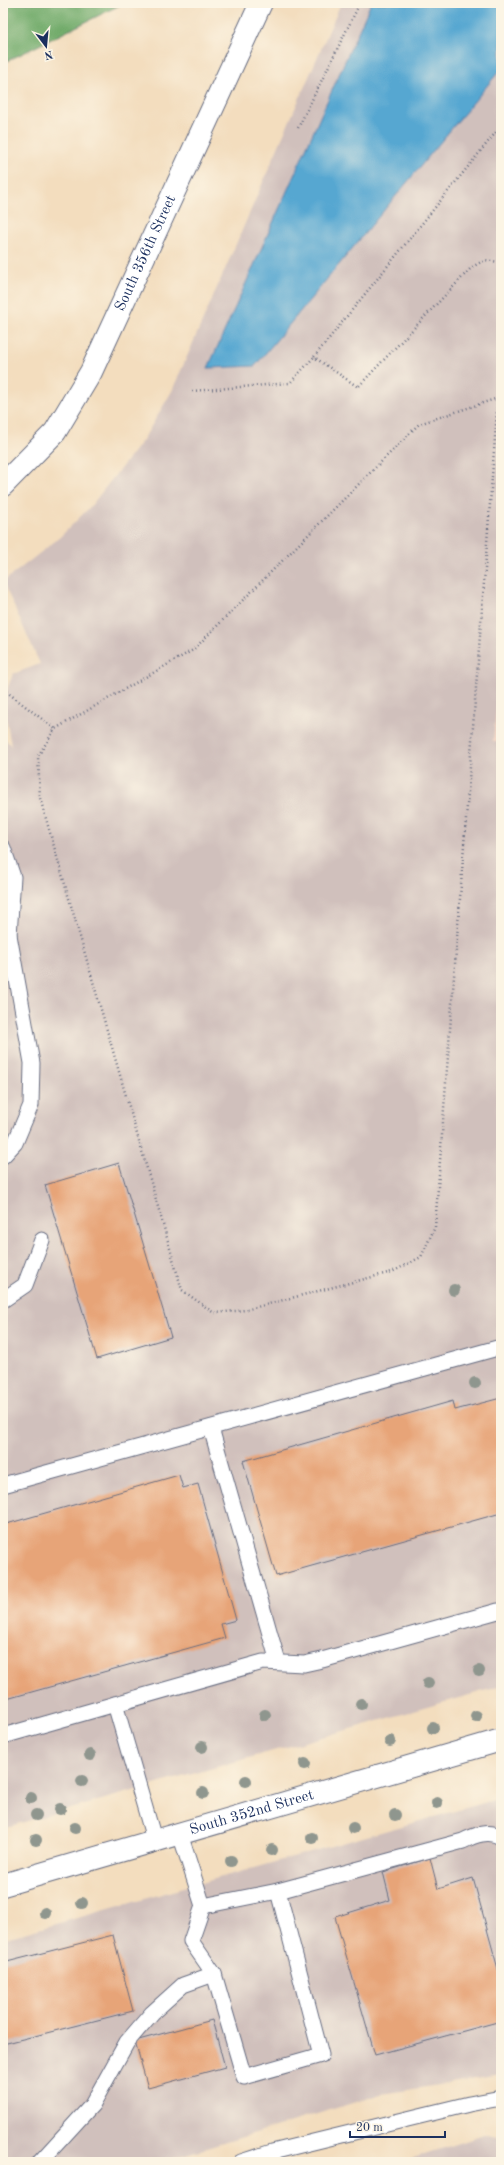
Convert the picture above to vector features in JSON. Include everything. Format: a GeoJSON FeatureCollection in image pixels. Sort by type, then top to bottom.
{"type":"FeatureCollection","features":[{"type":"Feature","properties":{"kind":"main road","name":"South 356th Street"},"geometry":{"type":"LineString","coordinates":[[3,485],[55,432],[91,372],[260,3]]}},
{"type":"Feature","properties":{"kind":"main road","name":"South 352nd Street"},"geometry":{"type":"LineString","coordinates":[[3,1885],[154,1839],[180,1834],[501,1740]]}},
{"type":"Feature","properties":{"kind":"lane"},"geometry":{"type":"LineString","coordinates":[[3,848],[13,877],[6,934],[32,1063],[31,1105],[15,1143],[3,1156]]}},
{"type":"Feature","properties":{"kind":"lane"},"geometry":{"type":"LineString","coordinates":[[3,1300],[25,1284],[42,1240]]}},
{"type":"Feature","properties":{"kind":"lane"},"geometry":{"type":"LineString","coordinates":[[3,1485],[501,1347]]}},
{"type":"Feature","properties":{"kind":"lane"},"geometry":{"type":"LineString","coordinates":[[211,1428],[278,1662]]}},
{"type":"Feature","properties":{"kind":"lane"},"geometry":{"type":"LineString","coordinates":[[3,1736],[263,1662],[304,1664],[498,1611]]}},
{"type":"Feature","properties":{"kind":"lane"},"geometry":{"type":"LineString","coordinates":[[115,1704],[154,1839]]}},
{"type":"Feature","properties":{"kind":"lane"},"geometry":{"type":"LineString","coordinates":[[203,1906],[278,1891],[463,1841],[486,1833],[501,1836]]}},
{"type":"Feature","properties":{"kind":"lane"},"geometry":{"type":"LineString","coordinates":[[180,1834],[203,1906],[191,1941],[214,1974],[244,2077],[321,2055],[278,1891]]}},
{"type":"Feature","properties":{"kind":"lane"},"geometry":{"type":"LineString","coordinates":[[40,2162],[92,2105],[127,2042],[152,2013],[183,1985],[214,1974]]}},
{"type":"Feature","properties":{"kind":"lane"},"geometry":{"type":"LineString","coordinates":[[240,2162],[295,2146],[469,2104],[501,2098]]}},
{"type":"Feature","properties":{"kind":"path"},"geometry":{"type":"LineString","coordinates":[[298,128],[360,3]]}},
{"type":"Feature","properties":{"kind":"path"},"geometry":{"type":"LineString","coordinates":[[192,391],[290,383],[314,357],[501,126]]}},
{"type":"Feature","properties":{"kind":"path"},"geometry":{"type":"LineString","coordinates":[[314,357],[358,387],[472,267],[485,260],[500,262],[501,265]]}},
{"type":"Feature","properties":{"kind":"path"},"geometry":{"type":"LineString","coordinates":[[498,398],[419,424],[193,650],[55,729],[38,756],[40,798],[182,1290],[214,1313],[245,1310],[392,1272],[421,1257],[435,1227],[501,364]]}},
{"type":"Feature","properties":{"kind":"path"},"geometry":{"type":"LineString","coordinates":[[3,689],[55,729]]}},
{"type":"Feature","properties":{"kind":"shaded area"},"geometry":{"type":"Polygon","coordinates":[[[341,3],[501,3],[501,662],[493,741],[501,741],[501,1686],[3,1828],[3,736],[11,746],[3,700],[13,674],[40,664],[3,582],[59,538],[90,507],[143,440],[172,391],[341,3]]]}},
{"type":"Feature","properties":{"kind":"shaded area"},"geometry":{"type":"Polygon","coordinates":[[[501,662],[501,741],[493,742],[501,662]]]}},
{"type":"Feature","properties":{"kind":"shaded area"},"geometry":{"type":"Polygon","coordinates":[[[501,1798],[501,2075],[382,2094],[161,2162],[3,2162],[3,1939],[501,1798]]]}},
{"type":"Feature","properties":{"kind":"shaded area"},"geometry":{"type":"Polygon","coordinates":[[[484,2135],[501,2136],[501,2162],[401,2162],[484,2135]]]}},
{"type":"Feature","properties":{"kind":"green space"},"geometry":{"type":"Polygon","coordinates":[[[3,3],[124,3],[3,63],[3,3]]]}},
{"type":"Feature","properties":{"kind":"water"},"geometry":{"type":"Polygon","coordinates":[[[371,3],[501,3],[501,69],[255,366],[208,368],[371,3]]]}},
{"type":"Feature","properties":{"kind":"building"},"geometry":{"type":"Polygon","coordinates":[[[119,1163],[171,1337],[97,1359],[45,1185],[119,1163]]]}},
{"type":"Feature","properties":{"kind":"building"},"geometry":{"type":"Polygon","coordinates":[[[501,1398],[501,1513],[276,1576],[243,1461],[453,1401],[455,1410],[501,1398]]]}},
{"type":"Feature","properties":{"kind":"building"},"geometry":{"type":"Polygon","coordinates":[[[179,1475],[183,1488],[198,1484],[236,1620],[221,1624],[225,1638],[3,1700],[3,1525],[179,1475]]]}},
{"type":"Feature","properties":{"kind":"building"},"geometry":{"type":"Polygon","coordinates":[[[430,1858],[438,1889],[473,1878],[501,1980],[501,2021],[375,2055],[335,1917],[390,1900],[383,1872],[430,1858]]]}},
{"type":"Feature","properties":{"kind":"building"},"geometry":{"type":"Polygon","coordinates":[[[113,1935],[133,2011],[3,2044],[3,1963],[113,1935]]]}},
{"type":"Feature","properties":{"kind":"building"},"geometry":{"type":"Polygon","coordinates":[[[212,2020],[225,2067],[148,2088],[135,2041],[212,2020]]]}}]}
